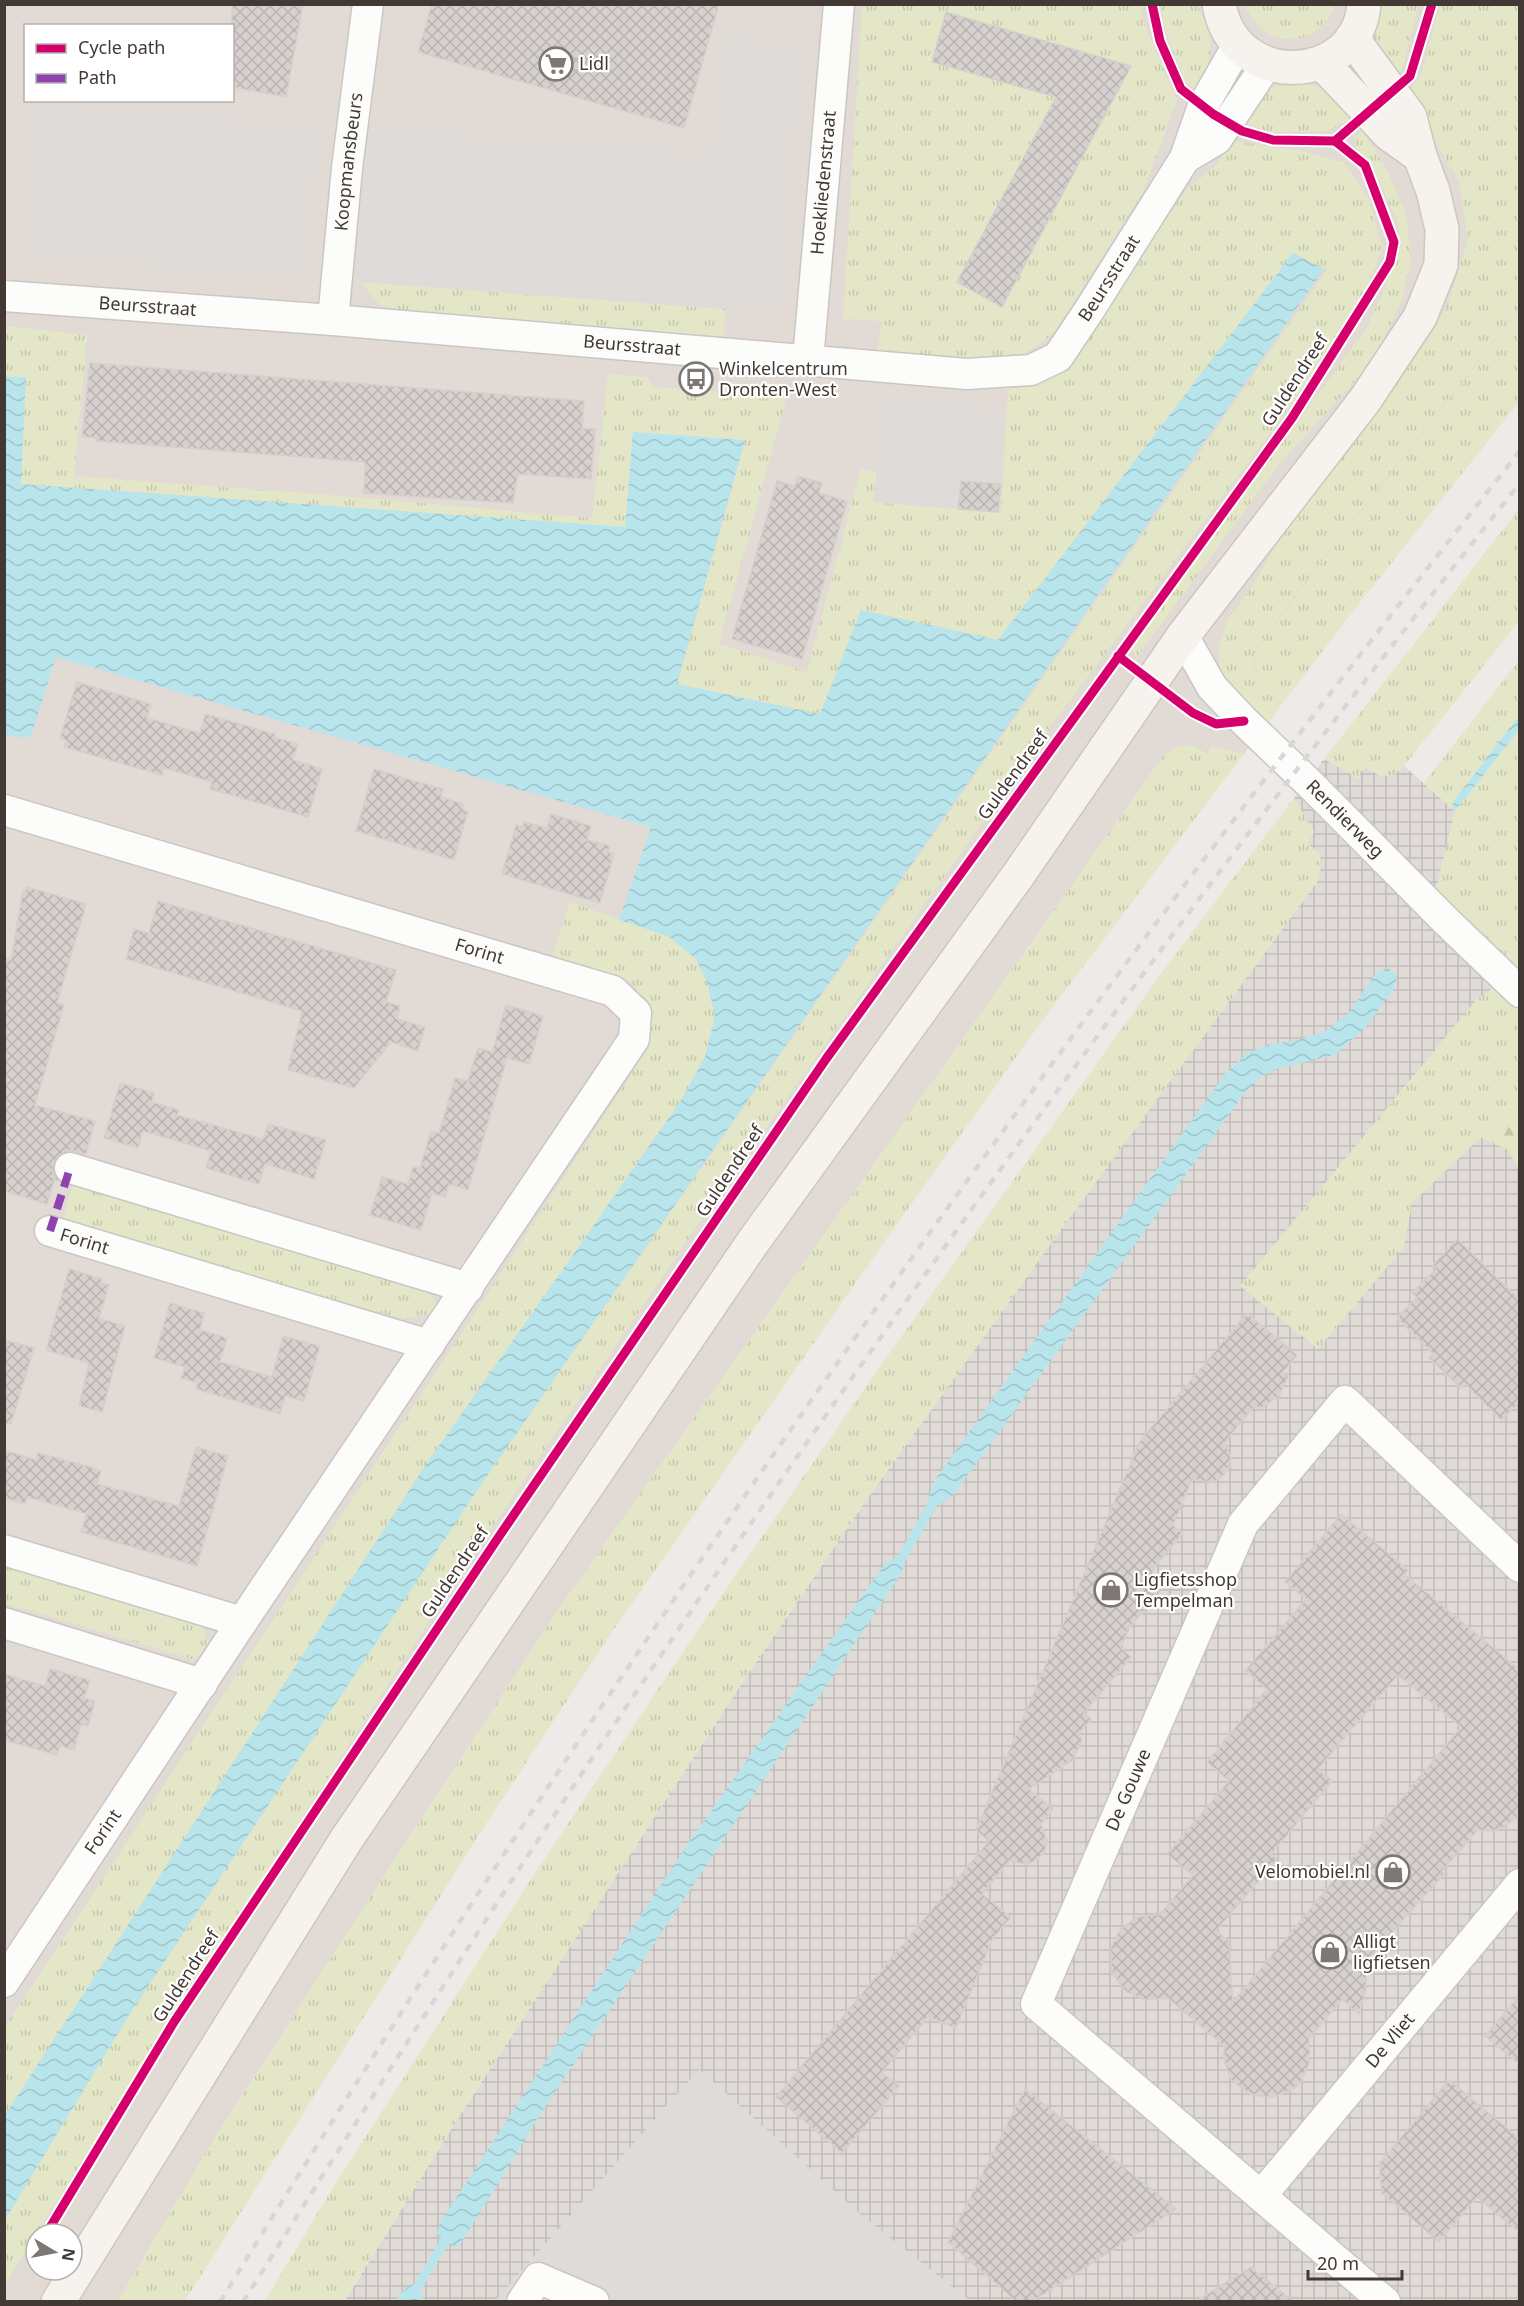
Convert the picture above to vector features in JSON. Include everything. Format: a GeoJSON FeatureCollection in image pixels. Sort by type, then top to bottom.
{"type":"FeatureCollection","features":[{"type":"Feature","properties":{"kind":"street","name":"Koopmansbeurs"},"geometry":{"type":"LineString","coordinates":[[333,320],[347,168],[368,4]]}},
{"type":"Feature","properties":{"kind":"street","name":"Hoekliedenstraat"},"geometry":{"type":"LineString","coordinates":[[808,360],[839,4]]}},
{"type":"Feature","properties":{"kind":"street"},"geometry":{"type":"LineString","coordinates":[[1219,4],[1226,27],[1238,45],[1267,64],[1295,69],[1322,63],[1339,52],[1352,38],[1364,13],[1364,4]]}},
{"type":"Feature","properties":{"kind":"street"},"geometry":{"type":"LineString","coordinates":[[58,2301],[346,1840],[753,1242],[1019,874],[1183,636],[1365,400],[1420,317],[1441,265],[1442,229],[1433,191],[1419,156],[1410,117],[1352,38]]}},
{"type":"Feature","properties":{"kind":"street","name":"Beursstraat"},"geometry":{"type":"LineString","coordinates":[[4,296],[333,320],[967,374],[1031,369],[1058,357],[1090,309],[1185,158],[1203,106],[1238,45]]}},
{"type":"Feature","properties":{"kind":"street"},"geometry":{"type":"LineString","coordinates":[[1322,63],[1389,134],[1419,156]]}},
{"type":"Feature","properties":{"kind":"street","name":"Beursstraat"},"geometry":{"type":"LineString","coordinates":[[1185,158],[1217,138],[1267,64]]}},
{"type":"Feature","properties":{"kind":"street","name":"Rendierweg"},"geometry":{"type":"LineString","coordinates":[[1183,636],[1212,687],[1244,722],[1311,785],[1520,992]]}},
{"type":"Feature","properties":{"kind":"street","name":"Forint"},"geometry":{"type":"LineString","coordinates":[[4,810],[613,991],[636,1013],[634,1039],[242,1622],[4,1982]]}},
{"type":"Feature","properties":{"kind":"street"},"geometry":{"type":"LineString","coordinates":[[70,1168],[468,1288]]}},
{"type":"Feature","properties":{"kind":"street","name":"Forint"},"geometry":{"type":"LineString","coordinates":[[50,1231],[429,1345]]}},
{"type":"Feature","properties":{"kind":"street","name":"De Gouwe"},"geometry":{"type":"LineString","coordinates":[[1385,2301],[1036,2004],[1243,1524],[1345,1401],[1520,1568]]}},
{"type":"Feature","properties":{"kind":"street"},"geometry":{"type":"LineString","coordinates":[[4,1550],[242,1622]]}},
{"type":"Feature","properties":{"kind":"street"},"geometry":{"type":"LineString","coordinates":[[4,1623],[202,1684]]}},
{"type":"Feature","properties":{"kind":"street","name":"De Vliet"},"geometry":{"type":"LineString","coordinates":[[1261,2196],[1520,1884]]}},
{"type":"Feature","properties":{"kind":"street"},"geometry":{"type":"LineString","coordinates":[[522,2301],[538,2278],[594,2301]]}},
{"type":"Feature","properties":{"kind":"shaded area"},"geometry":{"type":"Polygon","coordinates":[[[5,5],[1519,5],[1519,311],[1314,572],[1257,649],[1275,714],[1244,754],[1212,747],[1207,755],[1180,745],[1165,754],[563,1603],[218,2133],[118,2301],[5,2302],[5,5]]]}},
{"type":"Feature","properties":{"kind":"shaded area"},"geometry":{"type":"Polygon","coordinates":[[[725,36],[799,45],[776,313],[361,282],[357,268],[367,129],[712,155],[725,36]]]}},
{"type":"Feature","properties":{"kind":"shaded area"},"geometry":{"type":"Polygon","coordinates":[[[37,105],[316,126],[305,275],[23,255],[37,105]]]}},
{"type":"Feature","properties":{"kind":"shaded area"},"geometry":{"type":"Polygon","coordinates":[[[883,400],[1002,410],[995,484],[961,481],[958,509],[874,502],[883,400]]]}},
{"type":"Feature","properties":{"kind":"shaded area"},"geometry":{"type":"Polygon","coordinates":[[[1324,759],[1358,778],[1365,767],[1379,775],[1393,776],[1404,766],[1455,811],[1434,899],[1519,982],[1519,2301],[344,2302],[460,2115],[742,1683],[865,1502],[1057,1235],[1317,881],[1307,843],[1314,832],[1294,798],[1324,759]]]}},
{"type":"Feature","properties":{"kind":"shaded area"},"geometry":{"type":"Polygon","coordinates":[[[699,2069],[859,2213],[970,2301],[494,2302],[699,2069]]]}},
{"type":"Feature","properties":{"kind":"green space"},"geometry":{"type":"Polygon","coordinates":[[[1246,4],[1335,5],[1327,20],[1316,30],[1304,37],[1290,39],[1277,37],[1264,31],[1253,20],[1246,4]]]}},
{"type":"Feature","properties":{"kind":"green space"},"geometry":{"type":"Polygon","coordinates":[[[862,5],[1142,5],[1142,19],[1177,100],[1142,194],[1054,333],[1023,356],[987,361],[877,353],[882,321],[843,319],[862,5]]]}},
{"type":"Feature","properties":{"kind":"green space"},"geometry":{"type":"Polygon","coordinates":[[[1160,5],[1197,5],[1203,17],[1211,47],[1210,57],[1198,91],[1185,81],[1167,36],[1160,5]]]}},
{"type":"Feature","properties":{"kind":"green space"},"geometry":{"type":"Polygon","coordinates":[[[1380,5],[1419,5],[1402,70],[1391,86],[1371,37],[1376,10],[1380,5]]]}},
{"type":"Feature","properties":{"kind":"green space"},"geometry":{"type":"Polygon","coordinates":[[[1440,5],[1519,5],[1519,309],[1313,571],[1256,648],[1254,666],[1261,675],[1265,678],[1256,665],[1257,649],[1314,572],[1519,311],[1519,402],[1262,730],[1219,675],[1219,646],[1229,618],[1255,582],[1287,527],[1426,342],[1449,302],[1468,239],[1459,181],[1431,134],[1404,98],[1421,75],[1440,5]]]}},
{"type":"Feature","properties":{"kind":"green space"},"geometry":{"type":"Polygon","coordinates":[[[1299,82],[1324,89],[1351,119],[1327,131],[1269,132],[1239,120],[1252,102],[1263,92],[1277,86],[1299,82]]]}},
{"type":"Feature","properties":{"kind":"green space"},"geometry":{"type":"Polygon","coordinates":[[[1362,130],[1387,170],[1406,213],[1411,259],[1403,297],[1379,349],[1361,374],[1277,467],[1136,658],[1131,648],[1368,326],[1396,262],[1399,225],[1374,170],[1356,148],[1355,138],[1362,130]]]}},
{"type":"Feature","properties":{"kind":"green space"},"geometry":{"type":"Polygon","coordinates":[[[1233,141],[1297,150],[1343,162],[1369,198],[1382,249],[1361,303],[1286,412],[1059,715],[715,1200],[445,1596],[122,2096],[44,2222],[24,2222],[24,2254],[5,2285],[4,2220],[129,2015],[480,1486],[1327,270],[1293,253],[998,640],[861,610],[820,714],[677,684],[745,441],[625,527],[20,484],[26,377],[5,377],[5,326],[87,335],[74,476],[592,518],[608,374],[647,377],[653,387],[721,392],[730,383],[788,393],[719,644],[807,672],[861,469],[876,472],[875,502],[1001,513],[1008,390],[1043,382],[1072,357],[1139,254],[1184,193],[1216,165],[1233,141]]]}},
{"type":"Feature","properties":{"kind":"green space"},"geometry":{"type":"Polygon","coordinates":[[[361,282],[726,309],[723,339],[415,318],[378,303],[361,282]]]}},
{"type":"Feature","properties":{"kind":"green space"},"geometry":{"type":"Polygon","coordinates":[[[1519,509],[1519,621],[1404,766],[1393,776],[1379,775],[1365,767],[1359,778],[1324,759],[1519,509]]]}},
{"type":"Feature","properties":{"kind":"green space"},"geometry":{"type":"Polygon","coordinates":[[[1519,660],[1519,716],[1455,799],[1455,810],[1519,730],[1519,982],[1434,899],[1455,811],[1424,783],[1519,660]]]}},
{"type":"Feature","properties":{"kind":"green space"},"geometry":{"type":"Polygon","coordinates":[[[1180,745],[1195,746],[1207,754],[1212,747],[1244,754],[1039,1025],[610,1635],[480,1833],[185,2301],[118,2301],[218,2133],[563,1603],[1165,754],[1180,745]]]}},
{"type":"Feature","properties":{"kind":"green space"},"geometry":{"type":"Polygon","coordinates":[[[1294,798],[1314,832],[1307,843],[1320,854],[1321,867],[1318,881],[1057,1235],[865,1502],[742,1683],[460,2115],[344,2301],[265,2301],[329,2194],[535,1873],[693,1637],[871,1379],[1160,975],[1294,798]]]}},
{"type":"Feature","properties":{"kind":"green space"},"geometry":{"type":"Polygon","coordinates":[[[570,902],[668,936],[696,959],[707,982],[715,1016],[705,1057],[680,1102],[425,1466],[5,2115],[5,2027],[630,1077],[645,1050],[651,1030],[650,1020],[632,982],[552,956],[570,902]]]}},
{"type":"Feature","properties":{"kind":"green space"},"geometry":{"type":"Polygon","coordinates":[[[1496,986],[1519,1009],[1519,1101],[1412,1203],[1404,1247],[1318,1349],[1240,1286],[1477,999],[1496,986]]]}},
{"type":"Feature","properties":{"kind":"green space"},"geometry":{"type":"Polygon","coordinates":[[[1519,1101],[1519,1170],[1508,1150],[1481,1137],[1519,1101]]]}},
{"type":"Feature","properties":{"kind":"green space"},"geometry":{"type":"Polygon","coordinates":[[[74,1181],[412,1281],[430,1294],[438,1306],[432,1313],[403,1319],[62,1221],[74,1181]]]}},
{"type":"Feature","properties":{"kind":"green space"},"geometry":{"type":"Polygon","coordinates":[[[4,1562],[193,1616],[202,1626],[210,1645],[205,1653],[192,1659],[5,1603],[4,1562]]]}},
{"type":"Feature","properties":{"kind":"water"},"geometry":{"type":"Polygon","coordinates":[[[1293,253],[1324,269],[480,1486],[129,2015],[5,2220],[5,2115],[425,1466],[680,1102],[705,1057],[715,1016],[707,982],[696,959],[668,936],[619,920],[651,827],[56,657],[32,733],[25,738],[5,735],[5,377],[26,377],[21,484],[625,527],[633,432],[745,440],[677,684],[820,714],[861,610],[998,640],[1293,253]]]}},
{"type":"Feature","properties":{"kind":"water"},"geometry":{"type":"Polygon","coordinates":[[[1519,716],[1519,730],[1455,811],[1452,806],[1455,799],[1519,716]]]}},
{"type":"Feature","properties":{"kind":"water"},"geometry":{"type":"Polygon","coordinates":[[[1388,968],[1397,975],[1394,989],[1364,1029],[1335,1055],[1280,1068],[1262,1076],[1244,1094],[952,1497],[936,1506],[928,1499],[935,1480],[1225,1074],[1247,1053],[1271,1044],[1298,1040],[1324,1032],[1349,1013],[1376,973],[1388,968]]]}},
{"type":"Feature","properties":{"kind":"water"},"geometry":{"type":"Polygon","coordinates":[[[897,1558],[904,1565],[901,1574],[545,2107],[458,2248],[444,2242],[437,2233],[441,2221],[685,1848],[886,1562],[897,1558]]]}},
{"type":"Feature","properties":{"kind":"water"},"geometry":{"type":"Polygon","coordinates":[[[409,2285],[417,2288],[424,2300],[395,2301],[409,2285]]]}},
{"type":"Feature","properties":{"kind":"building"},"geometry":{"type":"Polygon","coordinates":[[[232,4],[303,4],[286,97],[234,87],[234,24],[232,24],[232,4]]]}},
{"type":"Feature","properties":{"kind":"building"},"geometry":{"type":"Polygon","coordinates":[[[432,4],[719,4],[684,128],[418,52],[432,4]]]}},
{"type":"Feature","properties":{"kind":"building"},"geometry":{"type":"Polygon","coordinates":[[[946,12],[1131,66],[1002,307],[957,282],[1056,97],[932,62],[946,12]]]}},
{"type":"Feature","properties":{"kind":"building"},"geometry":{"type":"Polygon","coordinates":[[[90,363],[584,401],[582,428],[595,429],[591,479],[518,474],[513,503],[364,493],[365,462],[96,441],[96,438],[82,437],[90,363]]]}},
{"type":"Feature","properties":{"kind":"building"},"geometry":{"type":"Polygon","coordinates":[[[798,476],[822,483],[819,493],[847,501],[802,659],[732,639],[777,481],[795,486],[798,476]]]}},
{"type":"Feature","properties":{"kind":"building"},"geometry":{"type":"Polygon","coordinates":[[[961,481],[1001,484],[998,512],[958,509],[961,481]]]}},
{"type":"Feature","properties":{"kind":"building"},"geometry":{"type":"Polygon","coordinates":[[[77,682],[151,704],[147,718],[200,733],[205,714],[275,734],[274,737],[298,744],[293,760],[322,769],[308,817],[210,789],[212,782],[164,768],[162,775],[64,747],[66,740],[60,738],[77,682]]]}},
{"type":"Feature","properties":{"kind":"building"},"geometry":{"type":"Polygon","coordinates":[[[374,769],[443,789],[441,797],[463,804],[462,809],[468,811],[454,860],[356,831],[374,769]]]}},
{"type":"Feature","properties":{"kind":"building"},"geometry":{"type":"Polygon","coordinates":[[[551,814],[591,826],[587,840],[610,846],[608,852],[614,854],[600,903],[502,874],[516,825],[523,827],[524,822],[547,828],[551,814]]]}},
{"type":"Feature","properties":{"kind":"building"},"geometry":{"type":"Polygon","coordinates":[[[27,887],[86,904],[57,1003],[64,1005],[35,1105],[95,1121],[86,1154],[69,1150],[59,1155],[54,1162],[53,1172],[60,1181],[54,1180],[47,1204],[4,1191],[4,958],[11,960],[23,890],[27,887]]]}},
{"type":"Feature","properties":{"kind":"building"},"geometry":{"type":"Polygon","coordinates":[[[158,901],[396,970],[386,1002],[400,1006],[397,1019],[425,1027],[418,1051],[391,1042],[354,1088],[288,1070],[302,1011],[126,959],[134,929],[149,933],[158,901]]]}},
{"type":"Feature","properties":{"kind":"building"},"geometry":{"type":"Polygon","coordinates":[[[506,1005],[543,1016],[529,1064],[507,1058],[468,1190],[449,1184],[445,1197],[432,1193],[421,1230],[370,1215],[382,1177],[408,1184],[413,1167],[420,1168],[431,1131],[439,1133],[455,1078],[468,1081],[478,1048],[492,1052],[506,1005]]]}},
{"type":"Feature","properties":{"kind":"building"},"geometry":{"type":"Polygon","coordinates":[[[120,1083],[154,1093],[152,1102],[179,1110],[177,1115],[263,1139],[268,1124],[326,1140],[314,1179],[265,1164],[259,1184],[206,1168],[211,1151],[143,1131],[138,1148],[104,1138],[120,1083]]]}},
{"type":"Feature","properties":{"kind":"building"},"geometry":{"type":"Polygon","coordinates":[[[1457,1239],[1520,1300],[1520,1402],[1501,1420],[1465,1384],[1461,1388],[1429,1358],[1433,1354],[1397,1318],[1417,1297],[1412,1293],[1436,1269],[1433,1265],[1457,1239]]]}},
{"type":"Feature","properties":{"kind":"building"},"geometry":{"type":"Polygon","coordinates":[[[69,1269],[102,1279],[101,1283],[109,1285],[99,1318],[125,1326],[102,1412],[79,1406],[89,1363],[46,1350],[69,1269]]]}},
{"type":"Feature","properties":{"kind":"building"},"geometry":{"type":"Polygon","coordinates":[[[170,1303],[204,1313],[200,1330],[227,1338],[220,1362],[272,1377],[283,1336],[320,1346],[304,1401],[285,1396],[280,1414],[196,1389],[198,1383],[181,1378],[185,1367],[154,1358],[170,1303]]]}},
{"type":"Feature","properties":{"kind":"building"},"geometry":{"type":"Polygon","coordinates":[[[1247,1313],[1297,1355],[1283,1372],[1288,1376],[1279,1396],[1260,1409],[1255,1405],[1225,1442],[1231,1458],[1228,1469],[1221,1478],[1211,1482],[1192,1479],[1173,1525],[1183,1533],[1155,1566],[1147,1587],[1157,1595],[1129,1628],[1121,1648],[1131,1657],[1084,1713],[1091,1719],[1078,1735],[1082,1739],[1073,1760],[1029,1789],[1053,1809],[1041,1824],[1047,1841],[1045,1852],[1037,1860],[1027,1864],[1009,1861],[982,1894],[1011,1917],[993,1938],[956,2028],[928,2017],[882,2072],[899,2086],[842,2153],[776,2097],[989,1841],[976,1830],[1140,1441],[1247,1313]]]}},
{"type":"Feature","properties":{"kind":"building"},"geometry":{"type":"Polygon","coordinates":[[[4,1340],[34,1348],[11,1424],[4,1423],[4,1340]]]}},
{"type":"Feature","properties":{"kind":"building"},"geometry":{"type":"Polygon","coordinates":[[[196,1447],[228,1456],[197,1566],[81,1532],[87,1514],[27,1497],[25,1504],[4,1498],[4,1450],[36,1460],[38,1453],[91,1467],[101,1471],[97,1484],[179,1506],[196,1447]]]}},
{"type":"Feature","properties":{"kind":"building"},"geometry":{"type":"Polygon","coordinates":[[[1341,1514],[1408,1570],[1404,1574],[1520,1670],[1519,1816],[1502,1828],[1491,1831],[1478,1830],[1441,1872],[1444,1874],[1363,1965],[1366,1989],[1359,2014],[1342,1999],[1309,2039],[1310,2061],[1301,2082],[1293,2089],[1271,2097],[1248,2093],[1231,2079],[1223,2058],[1225,2047],[1168,1998],[1145,2000],[1125,1991],[1112,1973],[1110,1950],[1120,1929],[1138,1917],[1160,1914],[1193,1875],[1167,1854],[1229,1781],[1207,1762],[1267,1689],[1245,1671],[1306,1599],[1285,1582],[1341,1514]],[[1398,1675],[1318,1769],[1332,1781],[1271,1854],[1277,1859],[1216,1931],[1229,1941],[1233,2002],[1461,1727],[1398,1675]]]}},
{"type":"Feature","properties":{"kind":"building"},"geometry":{"type":"Polygon","coordinates":[[[50,1669],[90,1680],[84,1698],[95,1701],[88,1726],[81,1725],[74,1750],[60,1746],[57,1755],[4,1740],[4,1674],[45,1686],[50,1669]]]}},
{"type":"Feature","properties":{"kind":"building"},"geometry":{"type":"Polygon","coordinates":[[[1520,1995],[1520,2065],[1485,2036],[1520,1995]]]}},
{"type":"Feature","properties":{"kind":"building"},"geometry":{"type":"Polygon","coordinates":[[[1449,2080],[1520,2139],[1520,2233],[1477,2197],[1439,2242],[1382,2193],[1379,2164],[1449,2080]]]}},
{"type":"Feature","properties":{"kind":"building"},"geometry":{"type":"Polygon","coordinates":[[[1025,2089],[1176,2209],[1033,2301],[1016,2301],[948,2242],[1025,2089]]]}},
{"type":"Feature","properties":{"kind":"building"},"geometry":{"type":"Polygon","coordinates":[[[1251,2267],[1293,2301],[1196,2301],[1251,2267]]]}},
{"type":"Feature","properties":{"kind":"waterway"},"geometry":{"type":"LineString","coordinates":[[900,1561],[933,1503]]}},
{"type":"Feature","properties":{"kind":"waterway"},"geometry":{"type":"LineString","coordinates":[[417,2288],[444,2242]]}},
{"type":"Feature","properties":{"kind":"railway"},"geometry":{"type":"LineString","coordinates":[[220,2302],[370,2062],[523,1824],[681,1589],[842,1357],[1006,1126],[1174,899],[1520,451]]}},
{"type":"Feature","properties":{"kind":"railway"},"geometry":{"type":"LineString","coordinates":[[243,2302],[570,1791],[834,1404],[1056,1092],[1170,938],[1285,785],[1520,483]]}},
{"type":"Feature","properties":{"kind":"marked path"},"geometry":{"type":"LineString","coordinates":[[50,1231],[70,1168]]}},
{"type":"Feature","properties":{"kind":"cycle path"},"geometry":{"type":"LineString","coordinates":[[1152,4],[1160,41],[1181,89],[1213,114],[1242,131],[1273,140],[1335,141],[1410,76],[1432,4]]}},
{"type":"Feature","properties":{"kind":"cycle path","name":"Guldendreef"},"geometry":{"type":"LineString","coordinates":[[53,2222],[174,2022],[500,1535],[826,1059],[1292,418],[1390,262],[1394,242],[1365,165],[1335,141]]}},
{"type":"Feature","properties":{"kind":"cycle path"},"geometry":{"type":"LineString","coordinates":[[1118,656],[1193,713],[1216,724],[1244,721]]}},
{"type":"Feature","properties":{"kind":"place","name":"Lidl"},"geometry":{"type":"Point","coordinates":[556,64]}},
{"type":"Feature","properties":{"kind":"place","name":"Winkelcentrum Dronten-West"},"geometry":{"type":"Point","coordinates":[696,379]}},
{"type":"Feature","properties":{"kind":"place","name":"Ligfietsshop Tempelman"},"geometry":{"type":"Point","coordinates":[1111,1590]}},
{"type":"Feature","properties":{"kind":"place","name":"Velomobiel.nl"},"geometry":{"type":"Point","coordinates":[1393,1872]}},
{"type":"Feature","properties":{"kind":"place","name":"Alligt ligfietsen"},"geometry":{"type":"Point","coordinates":[1330,1952]}}]}
